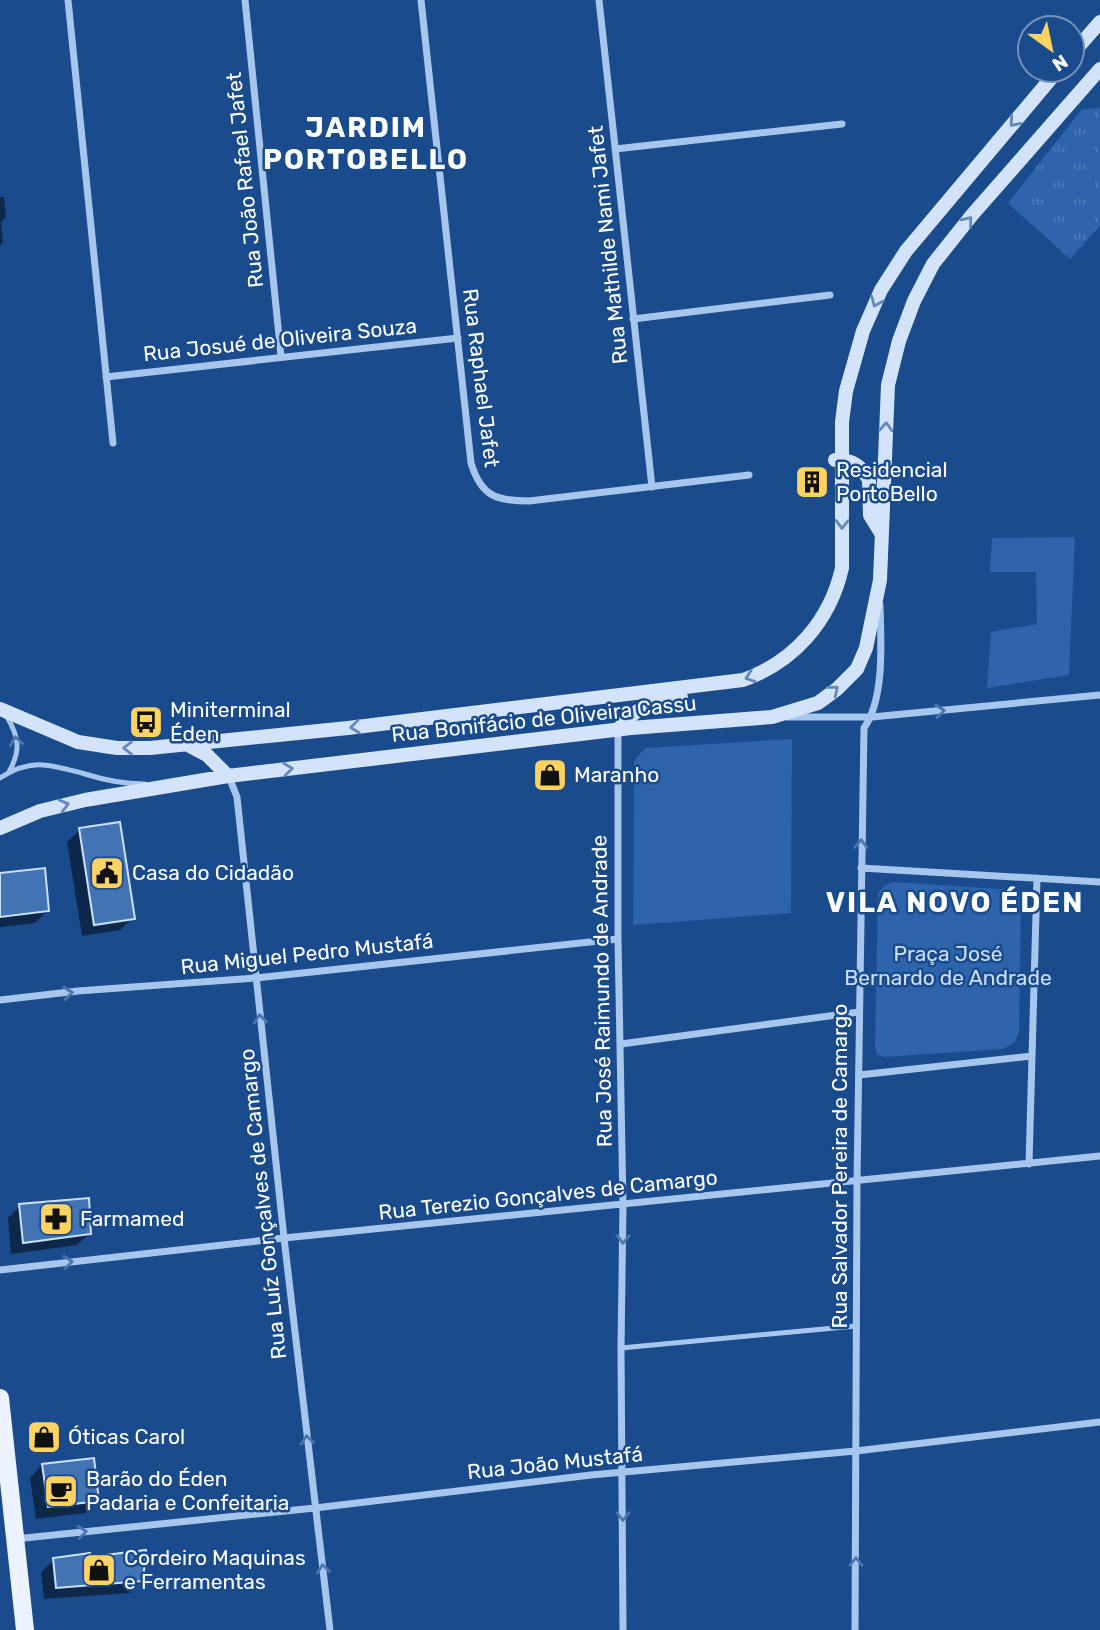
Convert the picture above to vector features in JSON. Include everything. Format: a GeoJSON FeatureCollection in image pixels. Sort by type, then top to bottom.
{"type":"FeatureCollection","features":[{"type":"Feature","properties":{"kind":"main road"},"geometry":{"type":"LineString","coordinates":[[1086,38],[1100,22]]}},
{"type":"Feature","properties":{"kind":"main road"},"geometry":{"type":"LineString","coordinates":[[772,717],[818,703],[837,689],[857,668],[866,648],[880,580],[888,385],[899,341],[914,301],[933,264],[972,215],[1100,69]]}},
{"type":"Feature","properties":{"kind":"main road","name":"Rua Bonifácio de Oliveira Cassu"},"geometry":{"type":"LineString","coordinates":[[1,710],[78,742],[117,748],[150,748],[470,714],[722,683],[743,680],[766,671],[806,639],[830,605],[842,568],[840,457],[846,391],[863,331],[881,290],[905,251],[1046,84]]}},
{"type":"Feature","properties":{"kind":"main road"},"geometry":{"type":"LineString","coordinates":[[840,457],[856,464],[866,475],[870,486],[870,515],[881,533]]}},
{"type":"Feature","properties":{"kind":"main road"},"geometry":{"type":"LineString","coordinates":[[618,730],[627,718],[645,705],[702,693],[722,683]]}},
{"type":"Feature","properties":{"kind":"main road","name":"Rua Bonifácio de Oliveira Cassu"},"geometry":{"type":"LineString","coordinates":[[0,828],[40,811],[85,800],[228,776],[618,730],[772,717]]}},
{"type":"Feature","properties":{"kind":"main road"},"geometry":{"type":"LineString","coordinates":[[188,744],[207,755],[228,776]]}},
{"type":"Feature","properties":{"kind":"main road"},"geometry":{"type":"LineString","coordinates":[[0,1398],[7,1535],[24,1630]]}},
{"type":"Feature","properties":{"kind":"street"},"geometry":{"type":"LineString","coordinates":[[68,0],[113,443]]}},
{"type":"Feature","properties":{"kind":"street","name":"Rua João Rafael Jafet"},"geometry":{"type":"LineString","coordinates":[[244,0],[281,356]]}},
{"type":"Feature","properties":{"kind":"street","name":"Rua Raphael Jafet"},"geometry":{"type":"LineString","coordinates":[[421,0],[471,463],[476,480],[491,496],[511,501],[529,501],[749,475]]}},
{"type":"Feature","properties":{"kind":"street","name":"Rua Mathilde Nami Jafet"},"geometry":{"type":"LineString","coordinates":[[599,0],[652,486]]}},
{"type":"Feature","properties":{"kind":"street"},"geometry":{"type":"LineString","coordinates":[[615,149],[842,124]]}},
{"type":"Feature","properties":{"kind":"street"},"geometry":{"type":"LineString","coordinates":[[633,318],[830,295]]}},
{"type":"Feature","properties":{"kind":"street","name":"Rua Josué de Oliveira Souza"},"geometry":{"type":"LineString","coordinates":[[106,377],[458,338]]}},
{"type":"Feature","properties":{"kind":"street","name":"Rua Salvador Pereira de Camargo"},"geometry":{"type":"LineString","coordinates":[[855,1630],[857,1181],[864,728],[872,717],[880,668],[880,580]]}},
{"type":"Feature","properties":{"kind":"street","name":"Rua Bonifácio de Oliveira Cassu"},"geometry":{"type":"LineString","coordinates":[[772,717],[872,717],[1100,695]]}},
{"type":"Feature","properties":{"kind":"street","name":"Rua José Raimundo de Andrade"},"geometry":{"type":"LineString","coordinates":[[618,730],[618,939],[623,1205],[623,1630]]}},
{"type":"Feature","properties":{"kind":"street","name":"Rua Luíz Gonçalves de Camargo"},"geometry":{"type":"LineString","coordinates":[[228,776],[237,797],[284,1238],[330,1630]]}},
{"type":"Feature","properties":{"kind":"street"},"geometry":{"type":"LineString","coordinates":[[861,868],[1100,882]]}},
{"type":"Feature","properties":{"kind":"street"},"geometry":{"type":"LineString","coordinates":[[1029,1164],[1037,878]]}},
{"type":"Feature","properties":{"kind":"street","name":"Rua Miguel Pedro Mustafá"},"geometry":{"type":"LineString","coordinates":[[0,1000],[78,991],[256,978],[618,939]]}},
{"type":"Feature","properties":{"kind":"street"},"geometry":{"type":"LineString","coordinates":[[621,1044],[859,1012]]}},
{"type":"Feature","properties":{"kind":"street"},"geometry":{"type":"LineString","coordinates":[[859,1075],[1032,1056]]}},
{"type":"Feature","properties":{"kind":"street","name":"Rua Terezio Gonçalves de Camargo"},"geometry":{"type":"LineString","coordinates":[[0,1270],[284,1238],[1100,1156]]}},
{"type":"Feature","properties":{"kind":"street","name":"Rua João Mustafá"},"geometry":{"type":"LineString","coordinates":[[7,1535],[315,1508],[622,1472],[856,1451],[1100,1422]]}},
{"type":"Feature","properties":{"kind":"lane"},"geometry":{"type":"LineString","coordinates":[[1,710],[16,732],[19,747],[17,758],[9,772]]}},
{"type":"Feature","properties":{"kind":"lane"},"geometry":{"type":"LineString","coordinates":[[0,778],[23,766],[54,764],[104,779],[135,784],[173,785]]}},
{"type":"Feature","properties":{"kind":"lane"},"geometry":{"type":"LineString","coordinates":[[621,1348],[856,1326]]}},
{"type":"Feature","properties":{"kind":"green space"},"geometry":{"type":"Polygon","coordinates":[[[1100,108],[1100,226],[1070,259],[1008,203],[1082,109],[1100,108]]]}},
{"type":"Feature","properties":{"kind":"green space"},"geometry":{"type":"Polygon","coordinates":[[[1075,537],[1069,675],[987,688],[991,632],[1037,624],[1036,572],[990,572],[992,538],[1075,537]]]}},
{"type":"Feature","properties":{"kind":"green space"},"geometry":{"type":"Polygon","coordinates":[[[792,739],[791,913],[633,925],[634,761],[645,748],[792,739]]]}},
{"type":"Feature","properties":{"kind":"green space","name":"Praça José Bernardo de Andrade"},"geometry":{"type":"Polygon","coordinates":[[[893,882],[1014,890],[1019,893],[1019,1032],[1015,1042],[1003,1049],[884,1057],[877,1054],[878,893],[893,882]]]}},
{"type":"Feature","properties":{"kind":"building","name":"Casa do Cidadão"},"geometry":{"type":"Polygon","coordinates":[[[120,822],[135,919],[94,925],[79,828],[120,822]]]}},
{"type":"Feature","properties":{"kind":"building"},"geometry":{"type":"Polygon","coordinates":[[[45,868],[49,911],[0,917],[0,873],[45,868]]]}},
{"type":"Feature","properties":{"kind":"building","name":"Farmamed"},"geometry":{"type":"Polygon","coordinates":[[[89,1198],[91,1234],[23,1243],[19,1204],[89,1198]]]}},
{"type":"Feature","properties":{"kind":"building"},"geometry":{"type":"Polygon","coordinates":[[[94,1458],[99,1501],[48,1507],[42,1464],[94,1458]]]}},
{"type":"Feature","properties":{"kind":"building","name":"Cordeiro Maquinas e Ferramentas"},"geometry":{"type":"Polygon","coordinates":[[[146,1550],[143,1581],[56,1588],[53,1558],[146,1550]]]}},
{"type":"Feature","properties":{"kind":"place","name":"Residencial PortoBello"},"geometry":{"type":"Point","coordinates":[812,482]}},
{"type":"Feature","properties":{"kind":"place","name":"Miniterminal Éden"},"geometry":{"type":"Point","coordinates":[146,722]}},
{"type":"Feature","properties":{"kind":"place","name":"Maranho"},"geometry":{"type":"Point","coordinates":[550,775]}},
{"type":"Feature","properties":{"kind":"place","name":"Casa do Cidadão"},"geometry":{"type":"Point","coordinates":[107,873]}},
{"type":"Feature","properties":{"kind":"place","name":"Farmamed"},"geometry":{"type":"Point","coordinates":[56,1219]}},
{"type":"Feature","properties":{"kind":"place","name":"Óticas Carol"},"geometry":{"type":"Point","coordinates":[44,1437]}},
{"type":"Feature","properties":{"kind":"place","name":"Barão do Éden Padaria e Confeitaria"},"geometry":{"type":"Point","coordinates":[61,1491]}},
{"type":"Feature","properties":{"kind":"place","name":"Cordeiro Maquinas e Ferramentas"},"geometry":{"type":"Point","coordinates":[99,1570]}},
{"type":"Feature","properties":{"kind":"district","name":"JARDIM PORTOBELLO"},"geometry":{"type":"Point","coordinates":[366,143]}},
{"type":"Feature","properties":{"kind":"district","name":"VILA NOVO ÉDEN"},"geometry":{"type":"Point","coordinates":[955,902]}}]}
